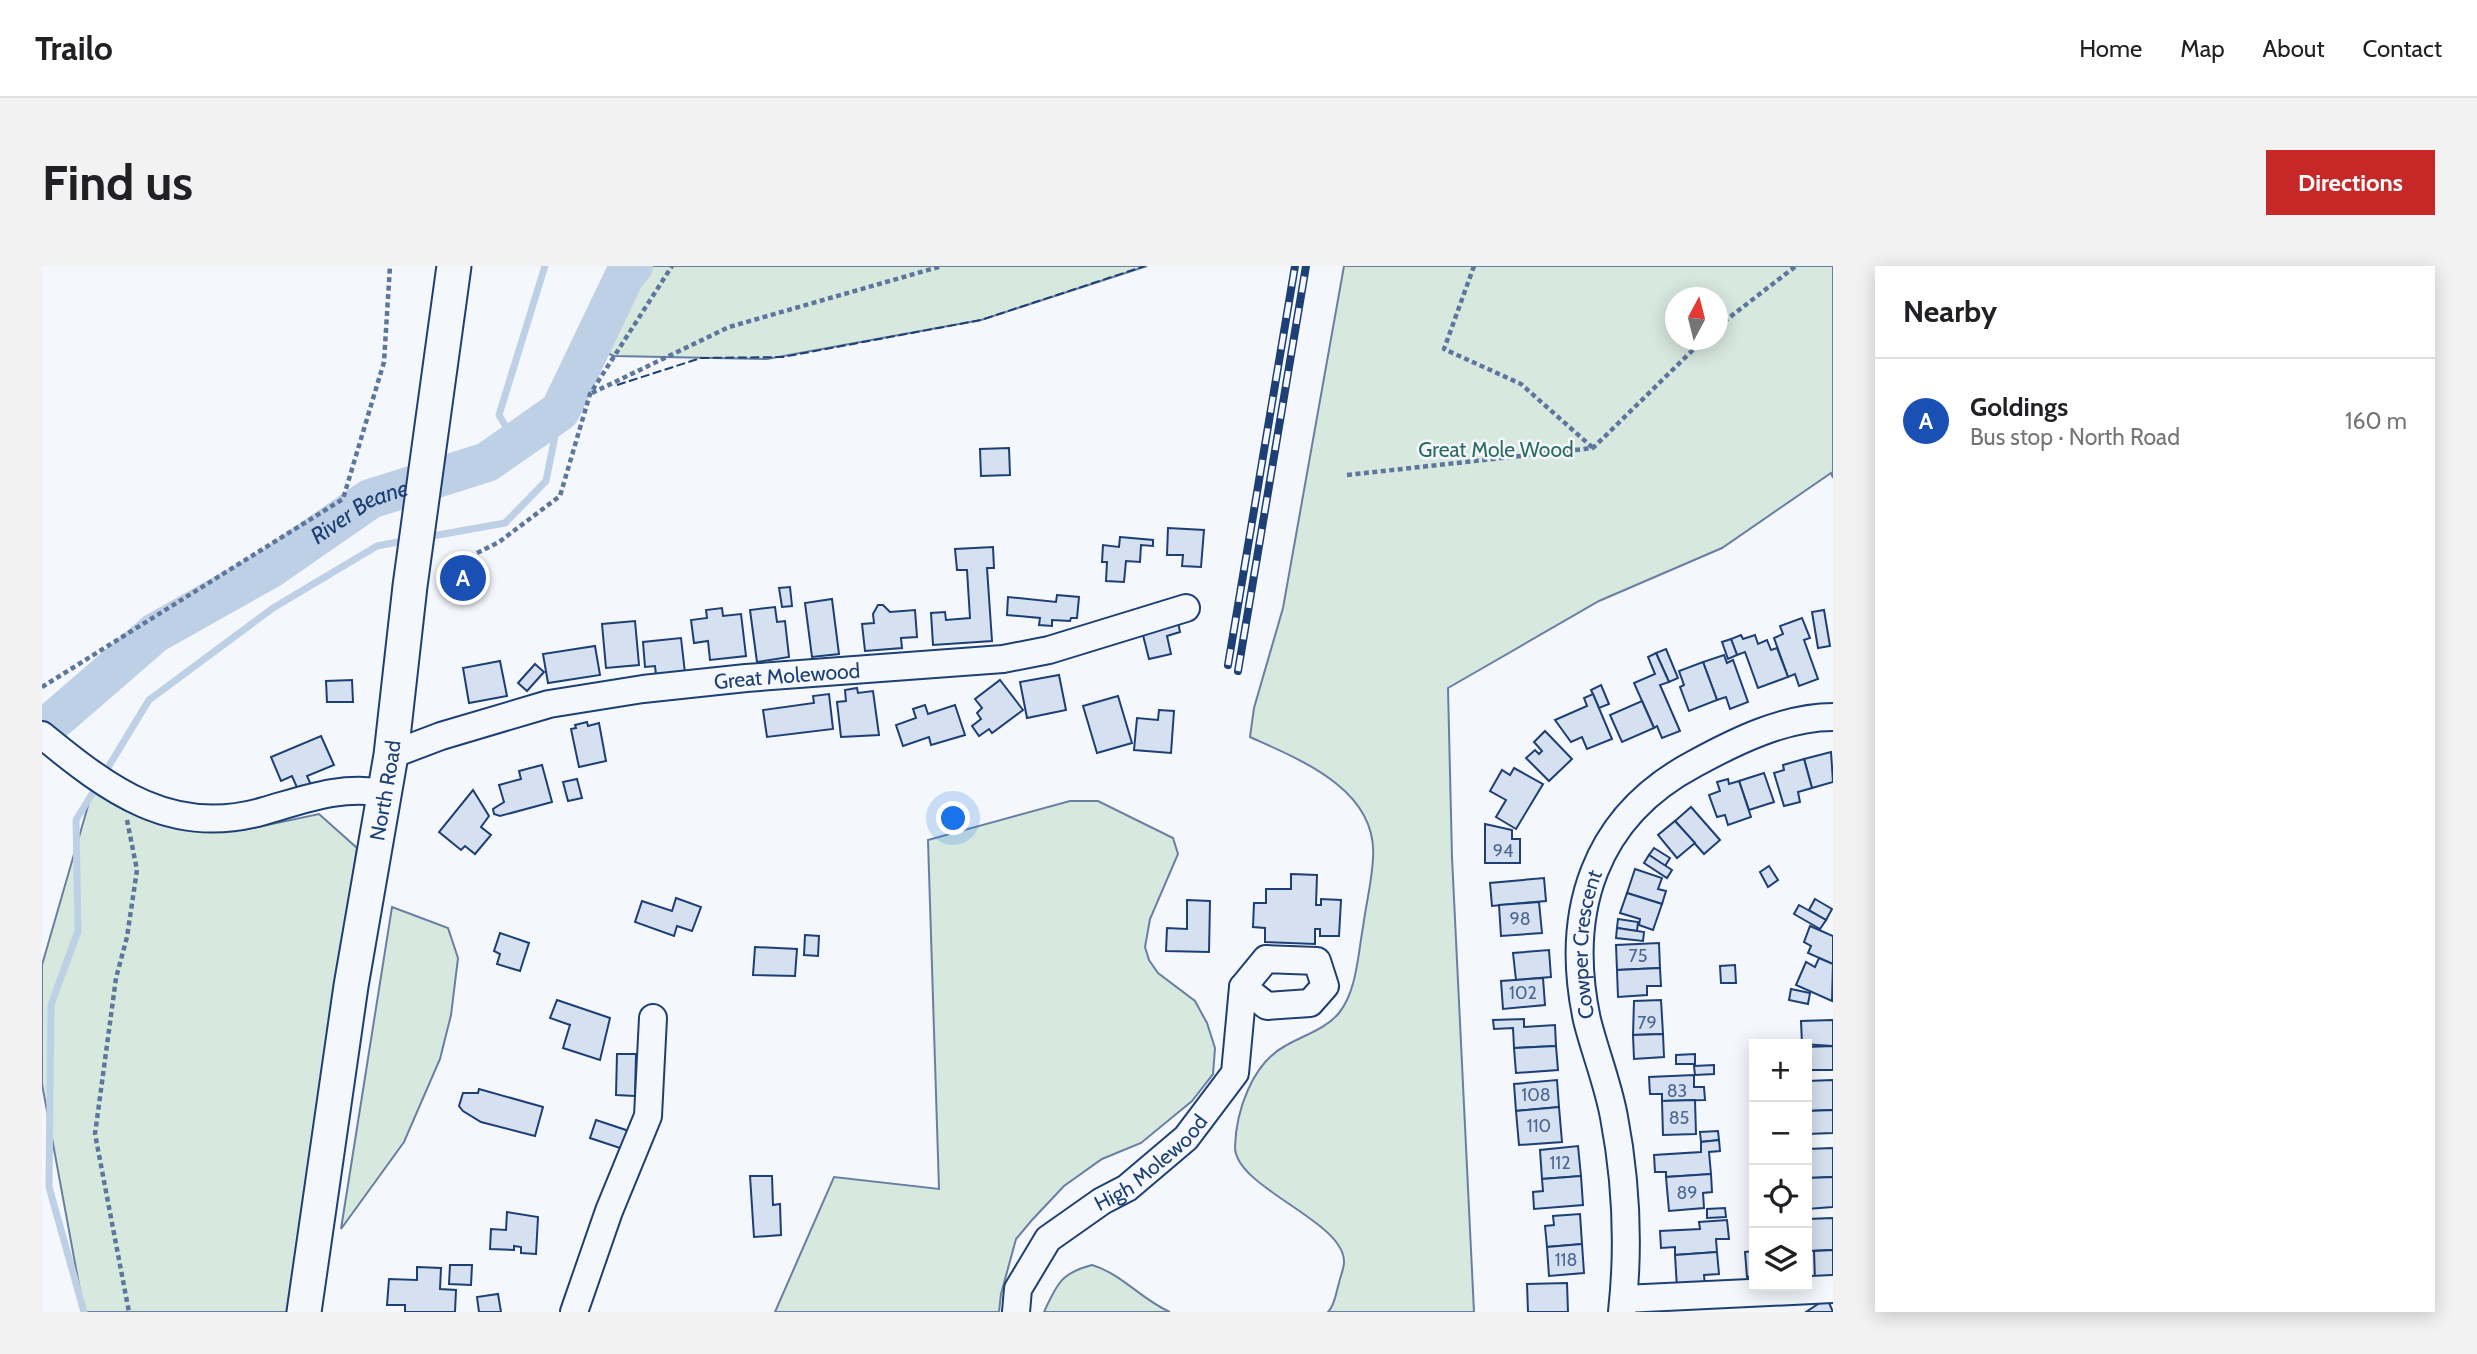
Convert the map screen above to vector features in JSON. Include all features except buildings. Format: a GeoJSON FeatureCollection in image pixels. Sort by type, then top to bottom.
{"type":"FeatureCollection","features":[{"type":"Feature","properties":{"kind":"main road","name":"North Road"},"geometry":{"type":"LineString","coordinates":[[304,1312],[349,999],[391,755],[410,586],[454,266]]}},
{"type":"Feature","properties":{"kind":"street","name":"Great Molewood"},"geometry":{"type":"LineString","coordinates":[[391,755],[441,736],[549,704],[643,689],[760,677],[1003,659],[1049,650],[1186,608]]}},
{"type":"Feature","properties":{"kind":"street","name":"Cowper Crescent"},"geometry":{"type":"LineString","coordinates":[[1623,1305],[1625,1244],[1620,1158],[1614,1116],[1587,1020],[1581,971],[1581,915],[1592,875],[1601,853],[1632,808],[1676,773],[1711,754],[1785,724],[1813,717],[1833,717]]}},
{"type":"Feature","properties":{"kind":"street"},"geometry":{"type":"LineString","coordinates":[[48,739],[76,763],[117,791],[154,811],[217,818],[260,812],[343,789],[385,793]]}},
{"type":"Feature","properties":{"kind":"street","name":"High Molewood"},"geometry":{"type":"LineString","coordinates":[[1016,1312],[1018,1289],[1048,1239],[1102,1201],[1127,1188],[1186,1138],[1235,1073],[1243,987]]}},
{"type":"Feature","properties":{"kind":"street"},"geometry":{"type":"LineString","coordinates":[[574,1312],[597,1244],[648,1116],[653,1018]]}},
{"type":"Feature","properties":{"kind":"street"},"geometry":{"type":"LineString","coordinates":[[1623,1305],[1833,1289]]}},
{"type":"Feature","properties":{"kind":"path"},"geometry":{"type":"LineString","coordinates":[[42,687],[343,499],[384,362],[390,266]]}},
{"type":"Feature","properties":{"kind":"path"},"geometry":{"type":"LineString","coordinates":[[410,586],[499,542],[560,496],[590,394],[672,266]]}},
{"type":"Feature","properties":{"kind":"path"},"geometry":{"type":"LineString","coordinates":[[590,394],[729,327],[942,266]]}},
{"type":"Feature","properties":{"kind":"path"},"geometry":{"type":"LineString","coordinates":[[1474,266],[1444,349],[1521,384],[1593,448]]}},
{"type":"Feature","properties":{"kind":"path"},"geometry":{"type":"LineString","coordinates":[[1728,319],[1796,266]]}},
{"type":"Feature","properties":{"kind":"path"},"geometry":{"type":"LineString","coordinates":[[1347,475],[1593,448],[1693,350]]}},
{"type":"Feature","properties":{"kind":"path"},"geometry":{"type":"LineString","coordinates":[[117,791],[137,870],[127,937],[116,978],[95,1134],[129,1312]]}},
{"type":"Feature","properties":{"kind":"green space"},"geometry":{"type":"Polygon","coordinates":[[[643,266],[1147,266],[981,320],[767,359],[614,356],[585,343],[643,266]]]}},
{"type":"Feature","properties":{"kind":"green space","name":"Great Mole Wood"},"geometry":{"type":"Polygon","coordinates":[[[1344,266],[1833,266],[1833,478],[1831,473],[1722,548],[1599,601],[1448,688],[1452,857],[1474,1312],[1328,1312],[1334,1302],[1344,1262],[1340,1247],[1310,1218],[1252,1177],[1240,1162],[1235,1147],[1236,1133],[1243,1104],[1255,1076],[1273,1054],[1334,1019],[1350,994],[1356,972],[1373,858],[1371,834],[1363,814],[1350,796],[1313,767],[1250,737],[1254,708],[1283,608],[1344,266]]]}},
{"type":"Feature","properties":{"kind":"green space"},"geometry":{"type":"Polygon","coordinates":[[[94,785],[188,825],[243,830],[319,814],[357,848],[290,1312],[84,1312],[42,1084],[42,965],[94,785]]]}},
{"type":"Feature","properties":{"kind":"green space"},"geometry":{"type":"Polygon","coordinates":[[[1070,801],[1098,801],[1173,838],[1178,854],[1150,919],[1145,947],[1149,960],[1158,973],[1195,1001],[1207,1023],[1215,1048],[1213,1074],[1192,1101],[1141,1143],[1102,1159],[1064,1186],[1032,1220],[1016,1239],[1001,1294],[999,1312],[775,1312],[834,1177],[939,1189],[928,840],[1070,801]]]}},
{"type":"Feature","properties":{"kind":"green space"},"geometry":{"type":"Polygon","coordinates":[[[392,907],[448,928],[458,958],[451,1015],[440,1059],[404,1142],[341,1229],[392,907]]]}},
{"type":"Feature","properties":{"kind":"green space"},"geometry":{"type":"Polygon","coordinates":[[[1092,1265],[1113,1274],[1170,1312],[1044,1312],[1061,1281],[1073,1272],[1092,1265]]]}},
{"type":"Feature","properties":{"kind":"waterway"},"geometry":{"type":"LineString","coordinates":[[515,442],[499,415],[545,266]]}},
{"type":"Feature","properties":{"kind":"waterway","name":"River Beane"},"geometry":{"type":"LineString","coordinates":[[42,731],[155,633],[269,569],[370,499],[487,462],[560,411],[625,275],[633,266]]}},
{"type":"Feature","properties":{"kind":"waterway"},"geometry":{"type":"LineString","coordinates":[[427,537],[505,523],[546,481],[560,411]]}},
{"type":"Feature","properties":{"kind":"waterway"},"geometry":{"type":"LineString","coordinates":[[104,774],[149,700],[273,608],[377,546],[408,540]]}},
{"type":"Feature","properties":{"kind":"waterway"},"geometry":{"type":"LineString","coordinates":[[84,1312],[49,1187],[51,1005],[78,931],[76,820],[98,784]]}},
{"type":"Feature","properties":{"kind":"railway"},"geometry":{"type":"LineString","coordinates":[[1228,665],[1295,266]]}},
{"type":"Feature","properties":{"kind":"railway"},"geometry":{"type":"LineString","coordinates":[[1238,671],[1306,266]]}},
{"type":"Feature","properties":{"kind":"fence"},"geometry":{"type":"LineString","coordinates":[[617,385],[701,358],[783,357],[981,320],[1145,266]]}},
{"type":"Feature","properties":{"kind":"place","name":"Goldings"},"geometry":{"type":"Point","coordinates":[463,578]}}]}
